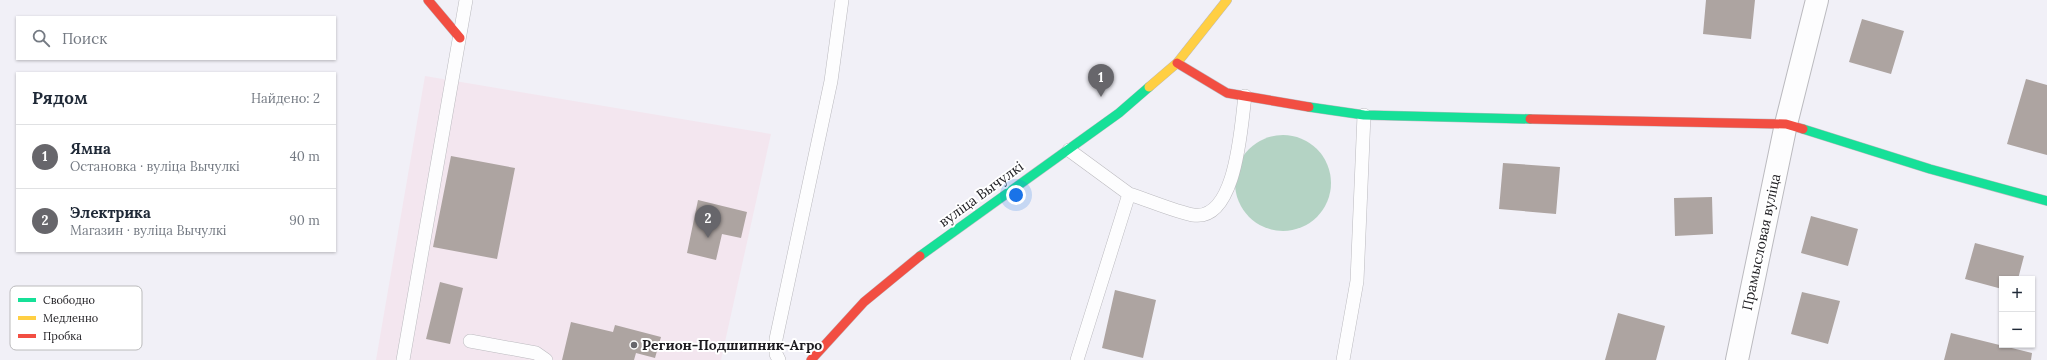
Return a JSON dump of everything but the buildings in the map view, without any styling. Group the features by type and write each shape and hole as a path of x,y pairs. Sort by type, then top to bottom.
{"street":[{"path":"428,0 460,38"},
{"name":"вуліца Вычулкі","path":"811,360 864,302 937,242 1069,150 1119,113 1177,63 1226,0"},
{"name":"Прамысловая вуліца","path":"1736,360 1786,124 1817,0"},
{"path":"1177,63 1227,93 1364,116 1786,124 1930,169 2047,201"}],"lane":[{"path":"403,360 466,0"},
{"path":"779,360 776,354 776,339 831,81 842,0"},
{"path":"1069,150 1129,194 1194,216 1208,213 1222,200 1230,183 1238,154 1245,96"},
{"path":"1343,360 1357,281 1364,116"},
{"path":"1077,360 1129,194"},
{"path":"470,341 536,353 546,360"}],"shaded area":[{"path":"425,76 771,134 721,360 376,360"}],"green space":[{"path":"1283,135 1301,139 1317,149 1327,165 1331,183 1327,201 1317,217 1301,227 1283,231 1265,227 1249,217 1239,201 1235,183 1239,165 1249,149 1265,139"}],"traffic: fast":[{"path":"920,256 1119,113 1149,87"},
{"path":"1309,107 1364,115 1530,119"},
{"path":"1803,129 1930,169 2047,201"}],"traffic: slow":[{"path":"1149,87 1177,63 1227,0"}],"traffic: jam":[{"path":"428,0 460,38"},
{"path":"1177,63 1227,93 1309,107"},
{"path":"1530,119 1786,124 1803,129"},
{"path":"811,360 864,302 920,256"}],"place":[{"name":"Ямна","path":"1101,97"},
{"name":"Электрика","path":"708,238"},
{"name":"Регион-Подшипник-Агро","path":"634,345"}]}
